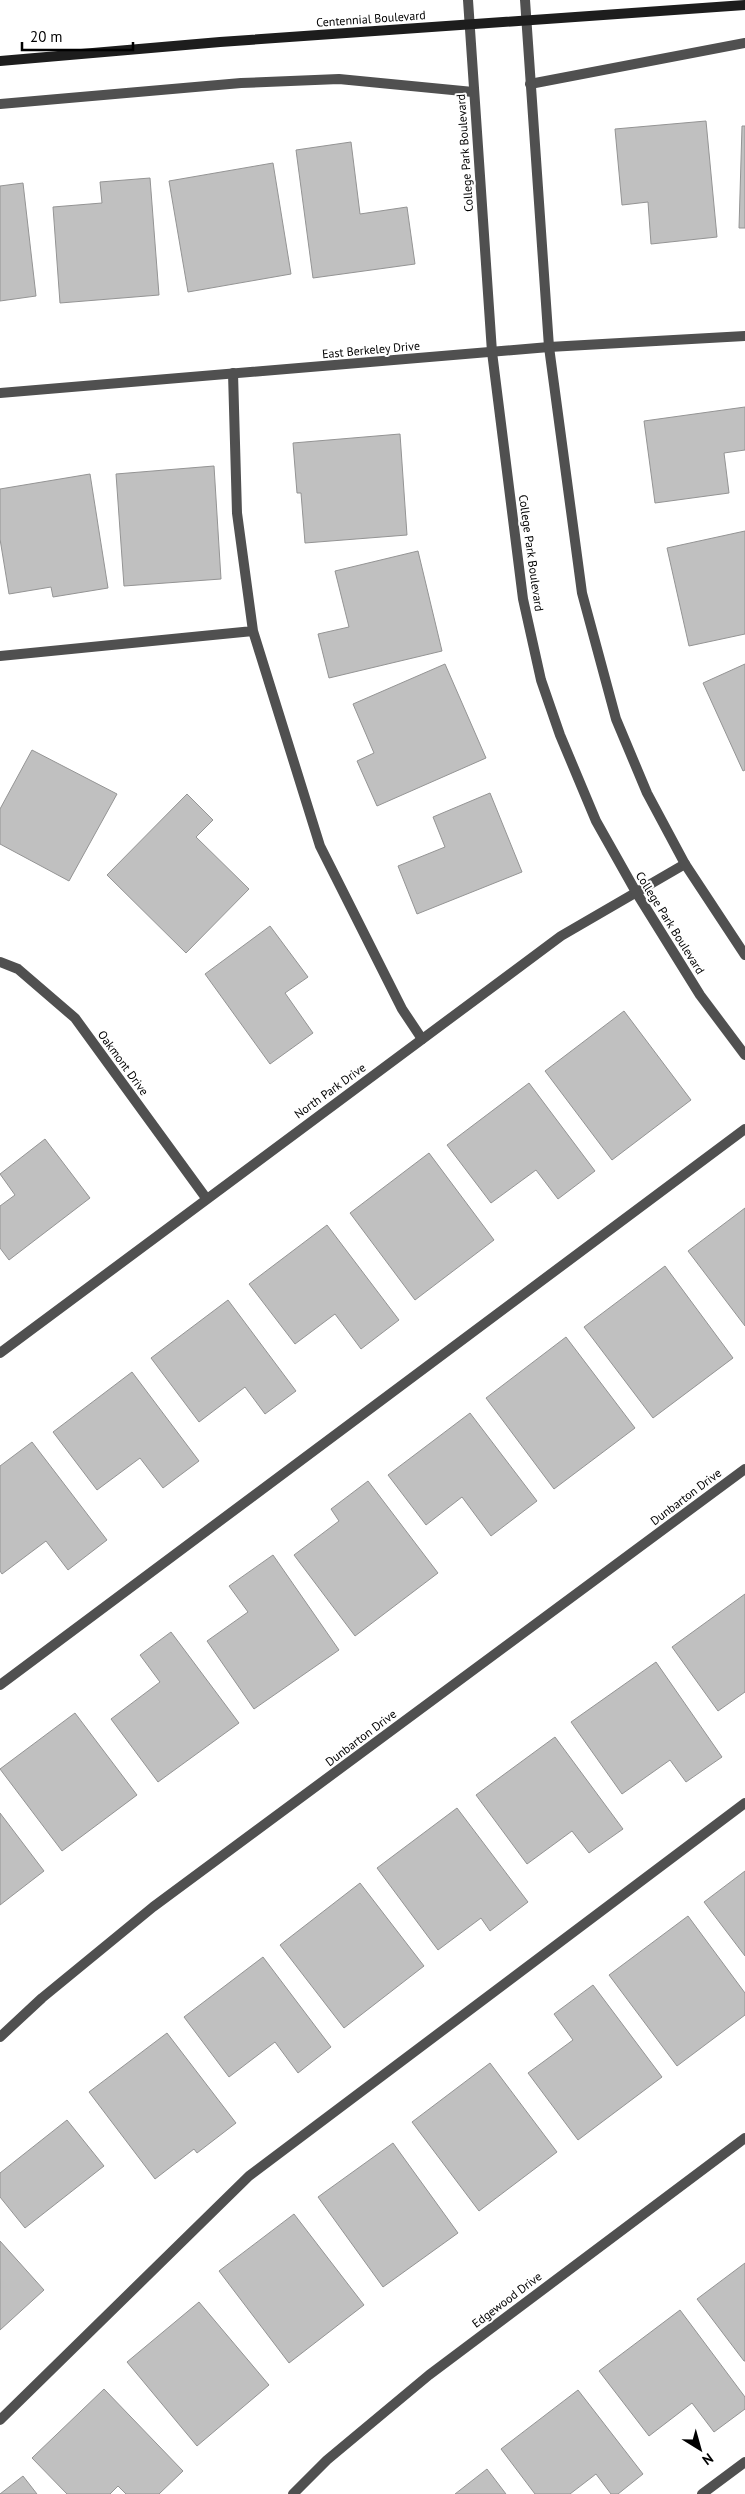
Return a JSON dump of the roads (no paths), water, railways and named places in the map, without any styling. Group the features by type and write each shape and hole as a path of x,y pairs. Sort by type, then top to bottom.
{"main road":[{"name":"Centennial Boulevard","path":"0,61 468,24 745,5"}],"street":[{"name":"College Park Boulevard","path":"468,0 468,24 492,352 523,599 541,680 560,735 596,821 636,892 700,995 745,1055"},
{"path":"525,0 549,347 582,594 616,719 647,793 685,864 745,955"},
{"path":"530,84 745,43"},
{"path":"0,104 241,83 339,79 473,92"},
{"name":"East Berkeley Drive","path":"0,393 549,347 745,336"},
{"path":"233,373 237,513 253,631 320,846 402,1009 422,1039"},
{"path":"0,656 253,631"},
{"name":"North Park Drive","path":"0,1352 561,936 685,864"},
{"name":"Oakmont Drive","path":"0,962 18,969 75,1018 206,1198"},
{"path":"0,1685 745,1129"},
{"name":"Dunbarton Drive","path":"0,2037 42,1998 153,1907 745,1469"},
{"path":"0,2420 249,2176 745,1803"},
{"name":"Edgewood Drive","path":"293,2494 327,2460 429,2374 745,2138"},
{"path":"702,2494 745,2462"}]}
